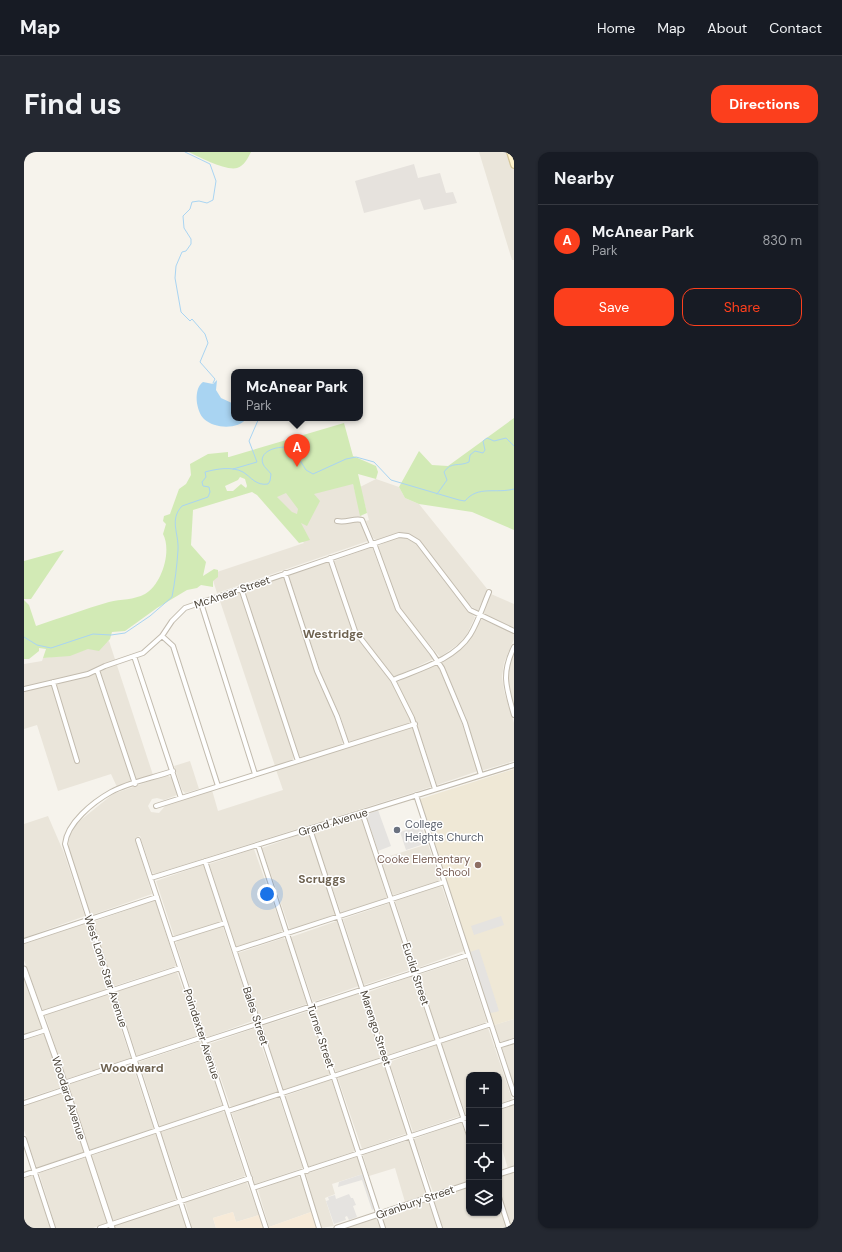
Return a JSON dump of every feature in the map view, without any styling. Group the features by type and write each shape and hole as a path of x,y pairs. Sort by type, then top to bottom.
{"main road":[{"path":"510,152 514,166"}],"street":[{"path":"337,521 345,523 357,519 362,520 373,543 398,609 438,660 465,723 481,775"},
{"name":"McAnear Street","path":"24,689 83,675 142,653 162,636 172,621 185,608 399,535 411,538 420,545 466,606 479,616"},
{"path":"330,558 355,631 393,680 415,724 435,789"},
{"path":"285,573 317,671 337,716 347,745"},
{"path":"241,588 298,761"},
{"path":"393,680 452,653 463,643 470,636 489,592"},
{"path":"201,603 255,774"},
{"path":"479,616 514,631"},
{"path":"162,636 173,646 218,786"},
{"path":"514,646 507,662 505,674 506,686 514,715"},
{"path":"134,656 182,798"},
{"path":"97,670 135,784"},
{"path":"53,682 77,761"},
{"path":"156,806 415,724"},
{"name":"Grand Avenue","path":"151,878 514,764"},
{"name":"West Lone Star Avenue","path":"173,771 110,793 75,820 68,831 65,844 88,920 189,1228"},
{"path":"416,795 514,1094"},
{"name":"Euclid Street","path":"362,812 466,1125"},
{"name":"Marengo Street","path":"310,828 364,989 440,1228"},
{"name":"Poindexter Avenue","path":"138,840 266,1228"},
{"name":"Turner Street","path":"258,845 383,1228"},
{"name":"Bales Street","path":"205,861 307,1171"},
{"path":"235,950 340,918 444,882"},
{"path":"24,941 157,897"},
{"path":"171,940 225,923"},
{"path":"24,1103 135,1060 258,1024 468,955"},
{"path":"40,1014 180,968"},
{"name":"Woodard Avenue","path":"24,969 65,1086 111,1226"},
{"path":"24,1175 158,1130 282,1094 491,1024"},
{"path":"24,1037 46,1030"},
{"path":"498,1046 514,1041"},
{"path":"502,1106 514,1102"},
{"path":"253,1188 464,1119"},
{"path":"24,1139 53,1228"},
{"path":"502,1173 514,1169"},
{"path":"302,1173 319,1228"},
{"path":"100,1228 111,1226 250,1178"},
{"name":"Granbury Street","path":"337,1228 466,1185"},
{"path":"502,1206 509,1228"}],"shaded area":[{"path":"479,152 514,152 514,260 512,260"},
{"path":"414,164 418,178 440,173 446,193 453,192 457,203 424,210 420,199 364,213 355,181"},
{"path":"376,479 399,487 405,498 419,504 488,590 478,611 468,604 415,537 399,533 376,540 373,538 366,521 369,520 360,487"},
{"path":"302,484 353,484 368,541 217,593 211,574 304,543 269,500"},
{"path":"397,537 406,538 416,544 465,608 475,617 467,634 460,643 440,657 402,612 397,602 378,546"},
{"path":"372,547 396,611 433,659 395,677 356,628 334,561"},
{"path":"329,562 353,633 391,682 411,719 410,723 351,742 348,740 340,715 323,680 289,576 290,574"},
{"path":"281,577 284,578 318,681 335,717 343,742 341,745 301,757 299,756 244,591"},
{"path":"237,592 240,593 294,757 293,760 275,766 219,598"},
{"path":"491,594 514,604 514,628 483,614"},
{"path":"481,619 514,633 514,639 504,663 502,677 504,691 514,723 514,761 484,770 482,770 466,717 442,662 464,645"},
{"path":"109,641 153,775 117,787 111,774 58,791 37,725 24,729 24,664 42,661 43,658 70,655"},
{"path":"514,651 514,707 507,684 509,664"},
{"path":"437,664 455,704 478,771 437,785 415,719 397,682"},
{"path":"411,727 413,728 431,787 154,874 140,836 135,838 152,894 90,915 69,851 68,838 72,829 77,823 113,794 167,775 172,778 177,795 164,800 157,798 152,799 148,806 151,812 159,813 166,805 212,790 218,811 283,790 276,770"},
{"path":"190,761 199,789 185,793 182,790 174,766"},
{"name":"Cooke Elementary School","path":"514,769 514,1019 494,1025 420,799"},
{"path":"378,810 391,846 378,851 366,815"},
{"path":"48,816 64,853 85,916 24,938 24,824"},
{"path":"361,816 387,898 341,913 313,832"},
{"path":"421,825 427,843 406,850 400,832"},
{"path":"307,832 309,833 336,914 290,930 262,848"},
{"path":"428,844 440,881 393,895 380,859"},
{"path":"254,849 283,931 236,947 209,864"},
{"path":"202,865 204,866 222,922 174,936 156,881"},
{"path":"440,886 442,887 464,951 417,968 395,901"},
{"path":"155,900 176,966 114,986 93,922"},
{"path":"390,903 412,969 364,985 343,919"},
{"path":"501,916 504,925 474,935 471,926"},
{"path":"337,921 359,986 313,1002 291,937"},
{"path":"86,923 109,989 43,1011 24,960 24,944"},
{"path":"221,926 223,927 254,1019 208,1037 206,1035 176,944 177,940"},
{"path":"283,938 286,940 307,1004 260,1019 238,953"},
{"path":"479,949 499,1011 496,1012 490,1013 470,952"},
{"path":"466,959 487,1022 440,1038 418,975"},
{"path":"177,972 199,1035 137,1056 115,991"},
{"path":"412,976 435,1040 387,1055 366,993"},
{"path":"24,978 42,1028 24,1034"},
{"path":"109,993 131,1059 66,1079 45,1015"},
{"path":"361,993 382,1057 336,1072 315,1008"},
{"path":"309,1011 330,1075 283,1090 262,1026"},
{"path":"514,1019 514,1038 500,1042 494,1025"},
{"path":"255,1028 278,1092 231,1108 209,1044"},
{"path":"488,1028 512,1099 502,1103 502,1072 466,1072 466,1115 441,1045 442,1043"},
{"path":"44,1034 62,1086 24,1099 24,1040"},
{"path":"198,1042 202,1043 222,1105 160,1127 139,1062"},
{"path":"514,1043 514,1086 502,1048"},
{"path":"436,1045 460,1116 413,1132 389,1062"},
{"path":"384,1062 408,1133 362,1149 338,1079 339,1077"},
{"path":"132,1064 154,1129 89,1150 68,1087 70,1084"},
{"path":"330,1080 332,1081 355,1151 308,1167 285,1096"},
{"path":"62,1093 65,1095 84,1152 37,1168 24,1130 24,1105"},
{"path":"279,1097 303,1168 255,1184 232,1113"},
{"path":"514,1105 514,1166 508,1169 502,1148 502,1109"},
{"path":"222,1111 225,1113 245,1176 183,1197 161,1132"},
{"path":"460,1122 462,1123 466,1135 466,1182 433,1192 414,1139"},
{"path":"154,1133 156,1135 177,1199 112,1221 91,1156"},
{"path":"409,1140 427,1194 405,1202 395,1168 369,1176 363,1155"},
{"path":"357,1157 363,1174 332,1184 335,1194 325,1198 334,1226 321,1228 306,1174"},
{"path":"84,1158 87,1160 107,1223 93,1228 56,1228 39,1173"},
{"path":"514,1172 514,1228 511,1228 502,1200 502,1176"},
{"path":"363,1174 374,1209 372,1210 362,1180 338,1187 339,1182"},
{"path":"33,1175 50,1228 24,1228 24,1178"},
{"path":"297,1176 301,1178 311,1212 269,1227 258,1190"},
{"path":"246,1182 259,1215 236,1222 233,1212 213,1218 216,1228 192,1228 185,1202"},
{"path":"466,1188 466,1216 502,1216 502,1212 507,1228 443,1228 434,1200"},
{"path":"349,1194 351,1198 353,1198 356,1205 353,1206 357,1217 349,1220 347,1216 345,1217 346,1220 334,1224 326,1201 329,1200 328,1197 335,1195 336,1199"},
{"path":"428,1201 438,1228 385,1228 382,1217 383,1215"},
{"path":"178,1205 187,1228 114,1228 116,1225"},
{"path":"233,1212 236,1222 259,1215 263,1228 216,1228 213,1218"},
{"path":"311,1212 316,1228 269,1228 269,1227"},
{"path":"377,1218 381,1228 345,1228"}],"green space":[{"path":"189,152 251,152 246,162 242,166 232,168 213,163"},
{"path":"514,418 514,530 472,512 419,504 405,498 399,487 419,451 432,465 448,466"},
{"path":"344,423 353,456 376,466 378,472 376,479 358,474 367,513 360,516 353,484 314,494 320,501 307,526 301,523 310,540 299,543 257,495 252,492 193,510 191,545 206,562 203,576 214,569 218,570 218,577 213,581 213,587 201,585 197,588 187,590 157,608 125,631 112,632 110,639 99,651 88,649 70,656 43,658 46,649 39,648 39,651 29,659 24,659 24,600 29,605 36,626 109,602 141,596 151,589 161,575 166,558 166,541 163,534 166,524 163,521 164,516 170,514 179,489 186,484 191,475 190,464 208,454 228,452 228,457","holes":["240,477 245,479 247,486 246,488 241,484 233,491 227,491 225,486 238,480","286,493 298,509 297,514 292,512 277,497"]},
{"path":"64,550 31,599 24,599 24,561"}],"water":[{"path":"217,380 216,390 221,398 231,403 231,421 244,421 243,422 238,425 226,427 214,425 204,419 199,411 197,400 198,390 203,382 213,384"}],"waterway":[{"path":"185,152 210,164 216,181 213,200 207,203 199,201 192,202 190,209 183,216 184,228 191,239 191,244 186,251 182,252 176,266 175,278 181,312 190,321 192,319 205,334 208,343 200,362 215,379 213,383"},
{"path":"233,469 257,462 249,441 258,421"},
{"path":"437,494 447,480 444,472 449,466 469,462 470,455 475,451 483,453 485,450 483,441 487,438 494,441 506,438 514,446"},
{"path":"24,637 37,645 51,648 93,634 111,635 125,633 150,616 172,597 178,550 175,522 176,516 182,506 208,497 210,492 209,487 203,486 202,482 206,477 205,472 219,469 234,469 243,472 260,484 268,484 271,474 263,464 262,459 268,451 273,449 284,447 293,449 306,470 313,474 346,459 356,457 374,462 391,480 465,501 470,496 481,491 514,489"}],"place":[{"name":"McAnear Park","path":"297,467"},
{"name":"College Heights Church","path":"397,830"},
{"name":"Cooke Elementary School","path":"478,865"}],"district":[{"name":"Westridge","path":"333,634"},
{"name":"Scruggs","path":"322,879"},
{"name":"Woodward","path":"132,1068"}]}
